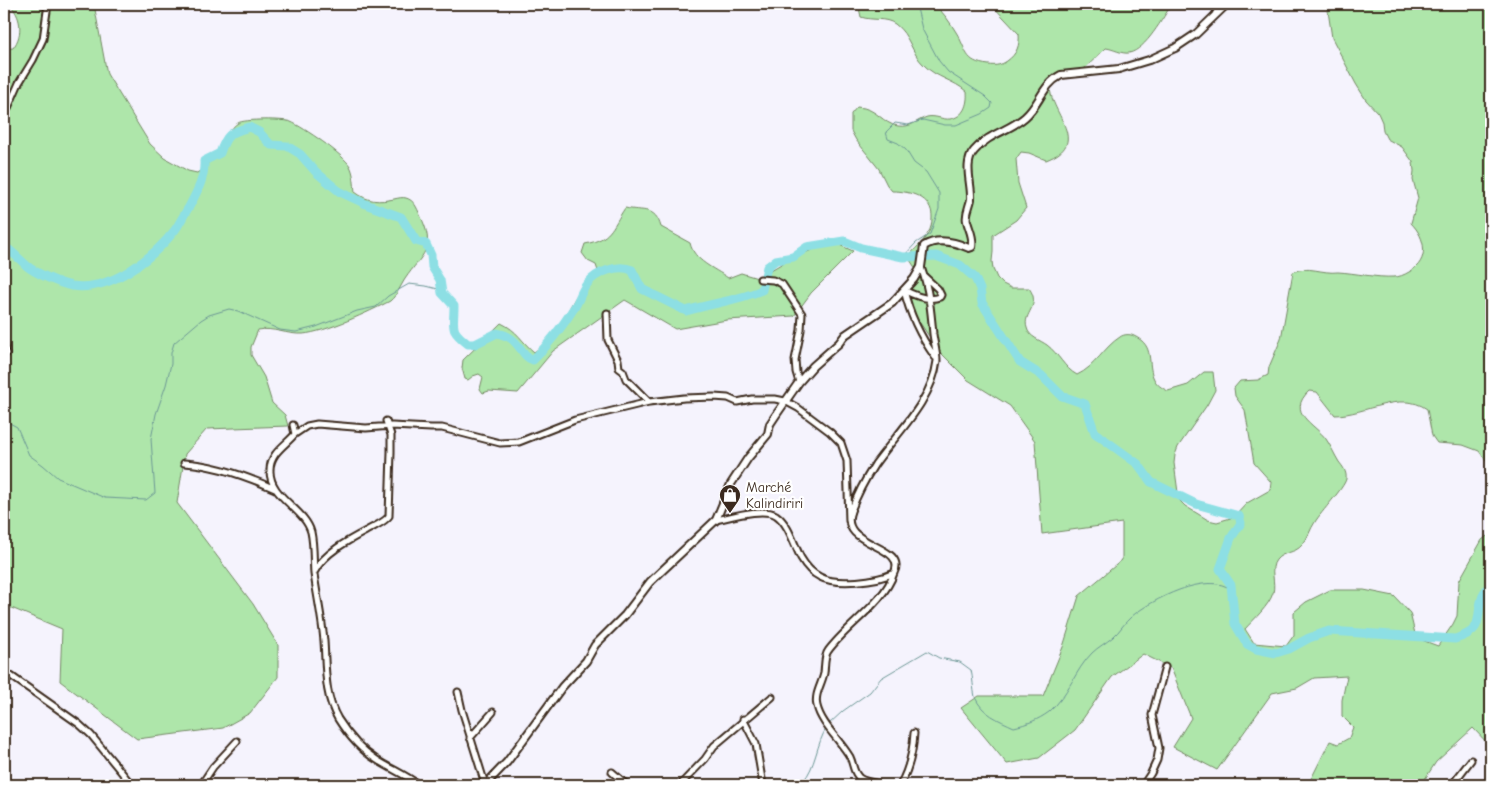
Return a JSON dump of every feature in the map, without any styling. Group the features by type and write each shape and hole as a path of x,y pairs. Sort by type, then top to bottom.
{"street":[{"path":"4,117 19,83 33,60 43,38 48,4"},
{"path":"1214,17 1220,4"},
{"path":"848,521 850,512 874,465 925,397 933,378 937,359 929,299 921,267 922,251 924,246 935,241 959,243 970,248 972,247 973,240 966,219 971,199 969,162 973,152 993,134 1021,121 1029,114 1047,85 1053,79 1061,75 1119,69 1149,60 1175,48 1196,34 1227,4"},
{"path":"458,692 485,785 507,762 562,687 586,661 595,646 625,615 650,582 716,520 731,484 748,458 768,434 770,424 799,382 845,335 892,303 921,267"},
{"path":"904,290 929,299 940,297 938,288 924,277"},
{"path":"760,279 773,280 782,284 802,314 802,330 795,360 799,382"},
{"path":"904,290 919,333 937,359"},
{"path":"607,313 608,340 618,360 618,368 623,371 626,379 649,402"},
{"path":"4,342 6,354 4,356"},
{"path":"275,489 270,470 278,449 307,426 317,424 366,428 387,424 442,428 500,443 519,442 575,420 649,402 714,397 728,398 737,402 752,399 785,401 798,408 830,432 841,443 847,461 848,521 851,529 856,536 874,544 892,558 897,568 890,586 827,653 824,676 817,694 817,706 830,730 851,759 857,776 862,780 880,785"},
{"path":"314,571 319,562 364,532 386,520 389,516 391,452 387,424"},
{"path":"438,424 442,428"},
{"path":"292,425 295,434"},
{"path":"184,463 229,471 275,489 297,511 310,530 322,624 326,686 337,717 347,732 364,750 419,785"},
{"path":"716,520 765,512 775,514 788,529 802,559 810,570 819,577 829,580 848,582 883,578 894,573"},
{"path":"1143,785 1157,760 1159,748 1152,715 1166,667"},
{"path":"4,671 79,724 90,734 132,785"},
{"path":"680,785 705,760 714,746 772,697"},
{"path":"470,738 493,712"},
{"path":"743,720 756,744 764,785"},
{"path":"900,785 908,771 914,745 914,733"},
{"path":"201,785 213,767 238,741"},
{"path":"1452,785 1471,760"},
{"path":"612,772 627,785"}],"green space":[{"path":"9,4 94,4 107,74 150,144 165,158 188,171 197,173 204,167 217,153 231,130 238,123 255,120 287,121 313,135 346,161 352,172 355,192 364,198 374,200 409,199 416,207 425,226 427,244 422,257 405,279 397,294 390,301 371,311 323,330 297,334 264,329 258,330 251,347 251,355 264,377 272,403 285,415 288,426 207,429 185,454 177,503 253,604 278,645 278,677 250,713 223,728 137,739 60,681 62,629 9,607 4,609 4,49 13,48 20,31 16,14"},
{"path":"863,4 934,4 951,25 970,58 981,64 994,65 1005,62 1013,55 1018,46 1019,34 991,4 1172,4 1148,40 1135,51 1126,53 1106,48 1082,71 1056,79 1050,87 1052,97 1065,128 1066,145 1059,153 1046,160 1021,152 1016,159 1018,183 1026,208 1016,220 993,235 992,261 997,278 1003,284 1011,288 1029,288 1032,294 1033,305 1026,323 1028,331 1032,336 1047,345 1077,375 1089,367 1114,341 1127,335 1134,336 1145,345 1148,350 1154,379 1168,391 1188,385 1204,372 1213,372 1215,390 1178,447 1174,463 1179,500 1185,506 1208,520 1217,522 1234,517 1247,503 1270,490 1271,482 1254,463 1245,410 1235,396 1234,388 1240,381 1258,380 1268,375 1269,367 1281,339 1293,272 1310,269 1326,272 1396,277 1416,267 1423,256 1424,249 1420,235 1411,223 1418,198 1413,180 1413,162 1402,147 1387,139 1378,113 1366,100 1356,84 1332,38 1327,4 1491,4 1491,468 1479,451 1463,445 1437,443 1432,436 1427,409 1417,404 1394,403 1335,415 1317,392 1309,391 1300,406 1301,412 1328,442 1346,474 1346,479 1315,522 1302,545 1276,560 1273,567 1274,589 1271,598 1245,629 1254,643 1286,646 1294,635 1294,612 1306,602 1330,590 1364,590 1394,596 1410,613 1416,638 1438,646 1457,616 1459,581 1482,540 1491,533 1491,747 1473,728 1436,762 1421,785 1308,785 1330,741 1338,744 1349,738 1353,727 1342,716 1342,700 1347,676 1314,678 1297,688 1272,693 1217,770 1173,747 1191,718 1171,668 1143,654 1112,677 1075,730 1039,758 1007,764 961,708 979,696 1043,696 1063,647 1079,596 1122,560 1122,523 1042,534 1035,441 1010,406 968,380 940,352 900,294 916,276 916,269 908,257 924,240 931,228 931,211 925,200 906,192 892,191 887,185 879,169 851,131 851,114 857,107 864,108 898,126 910,125 927,117 950,119 962,113 967,101 967,92 924,65 904,33 895,24 861,17 859,8"},
{"path":"625,208 652,213 659,220 661,227 690,243 700,259 728,278 741,273 764,280 771,270 788,260 819,247 837,244 853,251 811,293 794,316 727,320 675,329 625,300 553,351 518,393 489,391 483,393 480,389 483,377 479,374 468,380 465,379 462,368 463,360 501,323 515,333 534,352 549,339 561,323 581,288 598,271 596,265 588,261 582,253 585,244 594,242 610,232"}],"waterway":[{"path":"903,257 916,243 930,234 939,209 939,193 926,172 914,163 906,150 898,143 888,139 886,132 895,123 908,125 923,120 945,125 956,125 982,114 991,108 992,103 985,96 948,72 939,61 922,29 916,4"},
{"path":"4,246 31,269 48,278 72,286 101,284 130,271 166,241 177,227 198,190 202,179 204,161 220,153 230,135 249,127 259,132 271,145 287,146 300,154 316,172 340,192 401,217 416,241 426,244 431,255 432,267 440,280 442,293 454,306 453,324 455,331 468,344 475,344 497,333 511,338 525,355 533,360 565,322 587,284 596,276 608,270 620,268 632,270 642,289 686,311 743,297 762,290 767,267 776,260 793,257 807,247 844,241 861,248 903,257 936,256 960,265 975,278 980,289 982,303 1020,362 1041,375 1062,396 1085,404 1095,433 1138,464 1151,482 1196,504 1239,516 1241,523 1231,538 1220,569 1231,585 1235,624 1247,644 1256,649 1276,653 1329,631 1455,639 1472,631 1476,626 1481,601 1491,584"},
{"path":"4,420 17,427 29,455 58,478 105,498 146,500 155,493 151,439 156,414 166,385 174,343 201,320 209,315 229,309 238,311 280,330 296,332 316,327 357,311 376,307 388,296 409,284 442,290"},
{"path":"829,724 843,711 870,692 881,678 927,651 939,658 960,662 971,670 975,697 986,712 1014,727 1028,723 1045,715 1056,706 1092,653 1113,637 1140,610 1165,596 1195,585 1209,583 1222,585 1232,590"},
{"path":"804,785 803,781 811,769 820,741 827,727"}],"place":[{"name":"Marché Kalindiriri","path":"730,514"}]}
